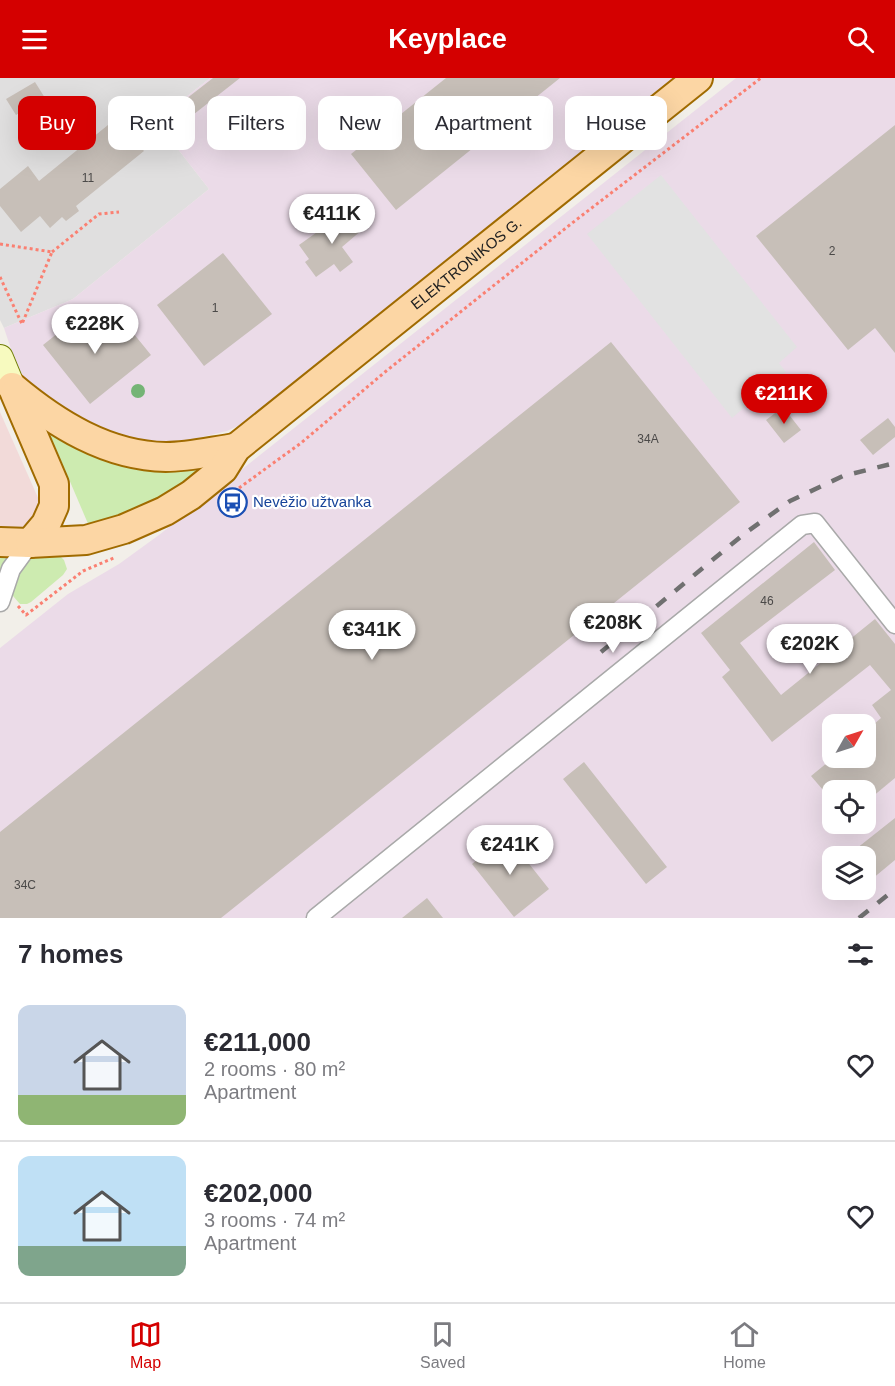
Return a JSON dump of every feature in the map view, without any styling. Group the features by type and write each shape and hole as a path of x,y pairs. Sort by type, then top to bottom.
{"main road":[{"name":"ELEKTRONIKOS G.","path":"0,543 86,540 124,529 165,511 191,495 223,469 236,448 698,78"},
{"path":"0,358 6,382 54,484 54,506 46,524 30,543"},
{"path":"6,382 40,411 76,433 115,448 144,456 168,457 236,448"}],"street":[{"path":"316,918 802,525 815,524 895,624"},
{"path":"2,597 11,570 30,543"}],"path":[{"path":"231,493 301,444 386,372 576,220 761,78"},
{"path":"0,277 22,324 52,252 99,214 119,212"},
{"path":"0,244 52,252"},
{"path":"2,597 26,615 83,571 124,554"}],"shaded area":[{"path":"0,78 210,78 187,96 108,96 108,150 179,150 209,189 73,299 4,328 0,320"},
{"path":"210,78 679,78 657,96 565,96 565,150 590,150 259,416 227,431 168,445 120,437 88,425 44,397 22,376 4,328 73,299 209,189 179,150 195,150 195,96 187,96"},
{"path":"736,78 895,78 895,918 0,918 0,648 68,594 119,564 159,535 645,150 667,150 667,133"},
{"path":"661,175 797,347 779,363 786,372 732,418 587,234"},
{"path":"0,412 42,510 27,528 15,532 0,532"}],"green space":[{"path":"48,430 219,463 130,515 89,526"},
{"path":"0,552 57,553 64,560 67,569 31,602 20,604 0,581"}],"building":[{"path":"213,78 240,78 217,96 207,96 207,104 195,113 195,96 190,96"},
{"path":"446,78 560,78 538,96 424,96"},
{"path":"35,82 44,96 18,96 18,114 16,115 6,99"},
{"path":"414,104 414,150 471,150 396,210 351,154 356,150 402,150 402,113"},
{"path":"108,125 108,150 144,151 76,206 79,211 66,221 62,217 50,228 40,216 21,232 0,206 0,189 28,166 39,181 77,150 96,150 96,135"},
{"path":"895,125 895,353 875,328 848,350 756,236"},
{"path":"357,210 369,224 342,247 353,262 340,272 334,264 316,277 305,262 309,259 299,245 327,225 331,231"},
{"path":"223,253 272,314 204,366 157,305"},
{"path":"88,309 113,340 129,328 151,355 90,404 43,345"},
{"path":"611,342 740,502 221,918 0,918 0,832"},
{"path":"783,407 801,430 784,443 766,420"},
{"path":"888,418 895,427 895,437 873,455 860,440"},
{"path":"814,542 835,570 740,643 781,695 875,619 895,644 895,778 876,794 876,780 822,780 822,789 811,776 822,767 876,768 876,722 881,718 872,705 891,690 870,665 772,742 722,677 730,670 701,633"},
{"path":"584,762 667,867 646,884 563,779"},
{"path":"895,818 895,860 876,876 876,846 860,846"},
{"path":"507,836 549,889 514,917 472,864"},
{"path":"427,898 443,918 402,918"}],"railway":[{"path":"601,652 744,534 790,501 843,476 895,463"},
{"path":"859,918 895,889"}],"place":[{"name":"Nevėžio užtvanka","path":"232,502"}]}
